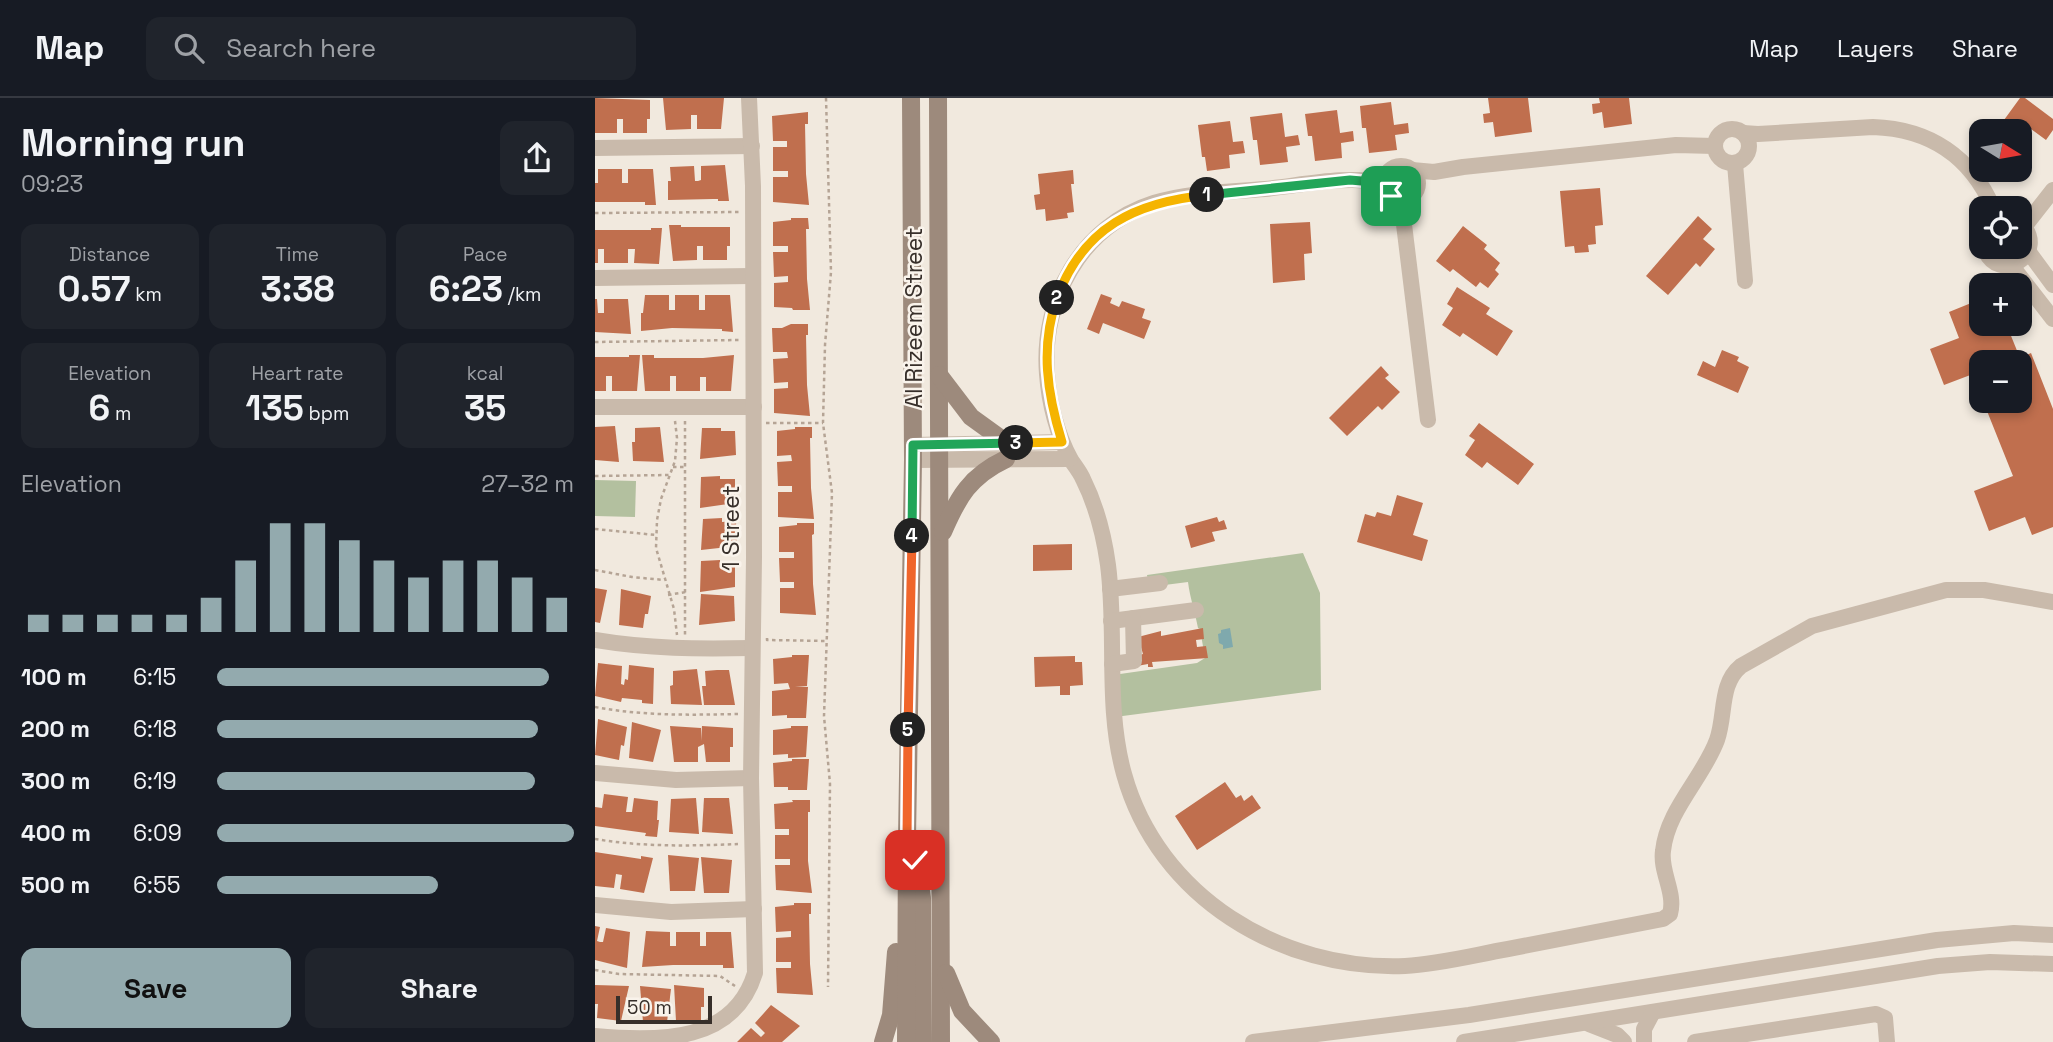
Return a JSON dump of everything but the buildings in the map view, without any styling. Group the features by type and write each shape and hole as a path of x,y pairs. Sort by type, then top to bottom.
{"street":[{"name":"1 Street","path":"595,1036 686,1041 703,1037 734,1016 745,1002 755,973 751,778 754,407 752,146 749,98"},
{"name":"Al Rizeem Street","path":"906,1042 913,452 911,98"},
{"name":"Al Rizeem Street","path":"938,98 941,1042"},
{"path":"1746,141 1773,133 1873,127 1917,134 1944,146 1967,165 1988,196"},
{"path":"1734,129 1746,141 1745,157 1735,163 1720,160 1714,146 1717,136 1725,130 1734,129"},
{"path":"1412,170 1417,178 1413,195 1401,200 1391,196 1385,183 1387,174 1394,168 1441,171 1676,145 1714,146"},
{"path":"595,148 752,146"},
{"path":"1735,163 1745,281"},
{"path":"1417,187 1441,171"},
{"path":"1385,183 1350,180 1184,197 1151,204 1108,227 1084,249 1066,277 1050,322 1046,370 1051,402 1062,442 1082,476 1097,516 1108,562 1116,734 1124,776 1158,847 1196,893 1237,923 1294,950 1327,959 1361,965 1406,965 1452,960 1667,917 1671,906 1662,860 1667,833 1717,740 1730,679 1741,666 1812,626 1946,590 1984,590 2053,602"},
{"path":"2032,214 2053,190"},
{"path":"1401,200 1429,420"},
{"path":"2032,256 2053,285"},
{"path":"1991,259 2011,265 2023,259"},
{"path":"2011,265 2053,319"},
{"path":"595,278 751,276"},
{"path":"939,375 971,417 1007,451"},
{"path":"595,407 754,407"},
{"path":"940,538 954,505 966,488 1007,451 1062,442"},
{"path":"913,452 1007,451 1070,459"},
{"path":"1110,589 1160,583"},
{"path":"1111,621 1196,610"},
{"path":"1111,664 1134,661 1133,618"},
{"path":"595,640 682,649 752,648"},
{"path":"595,773 676,780 751,778"},
{"path":"907,839 918,872 922,898 923,1042"},
{"path":"595,905 671,912 754,909"},
{"path":"1253,1042 1469,1015 1937,940 2014,933 2053,935"},
{"path":"883,1042 891,1016 896,949 906,934"},
{"path":"940,956 955,1000 991,1042"},
{"path":"1465,1042 1938,966 1990,962 2053,964"},
{"path":"1644,1042 1644,1029 1653,1012"},
{"path":"1695,1042 1879,1014 1885,1018 1887,1042"},
{"path":"1587,1023 1617,1035 1623,1042"}],"path":[{"path":"826,98 831,272 825,345 823,423 832,493 824,716 830,784 828,987"},
{"path":"595,213 740,212"},
{"path":"595,342 740,340"},
{"path":"675,420 685,421 686,592 682,649 674,609 656,548 661,499 677,447 675,420"},
{"path":"754,442 766,442 765,423 823,423"},
{"path":"673,467 686,467"},
{"path":"595,476 670,475"},
{"path":"595,529 656,534"},
{"path":"595,570 664,580"},
{"path":"669,595 686,592"},
{"path":"753,623 768,624 767,640 828,641"},
{"path":"595,707 672,716 741,714"},
{"path":"595,839 616,843 697,846 742,844"},
{"path":"595,970 619,974 720,976 734,984 737,995 745,1002"}],"green space":[{"path":"595,480 636,481 635,517 595,516"},
{"path":"1303,553 1320,593 1321,690 1115,717 1113,675 1197,663 1205,658 1188,582 1149,587 1147,575"}],"water":[{"path":"1230,628 1233,647 1223,649 1218,634 1221,630"}],"route":[{"path":"915,860 907,839 913,445 1062,442 1053,412 1046,370 1054,307 1066,277 1084,249 1108,227 1136,210 1184,197 1350,180 1385,183 1391,196"}]}
